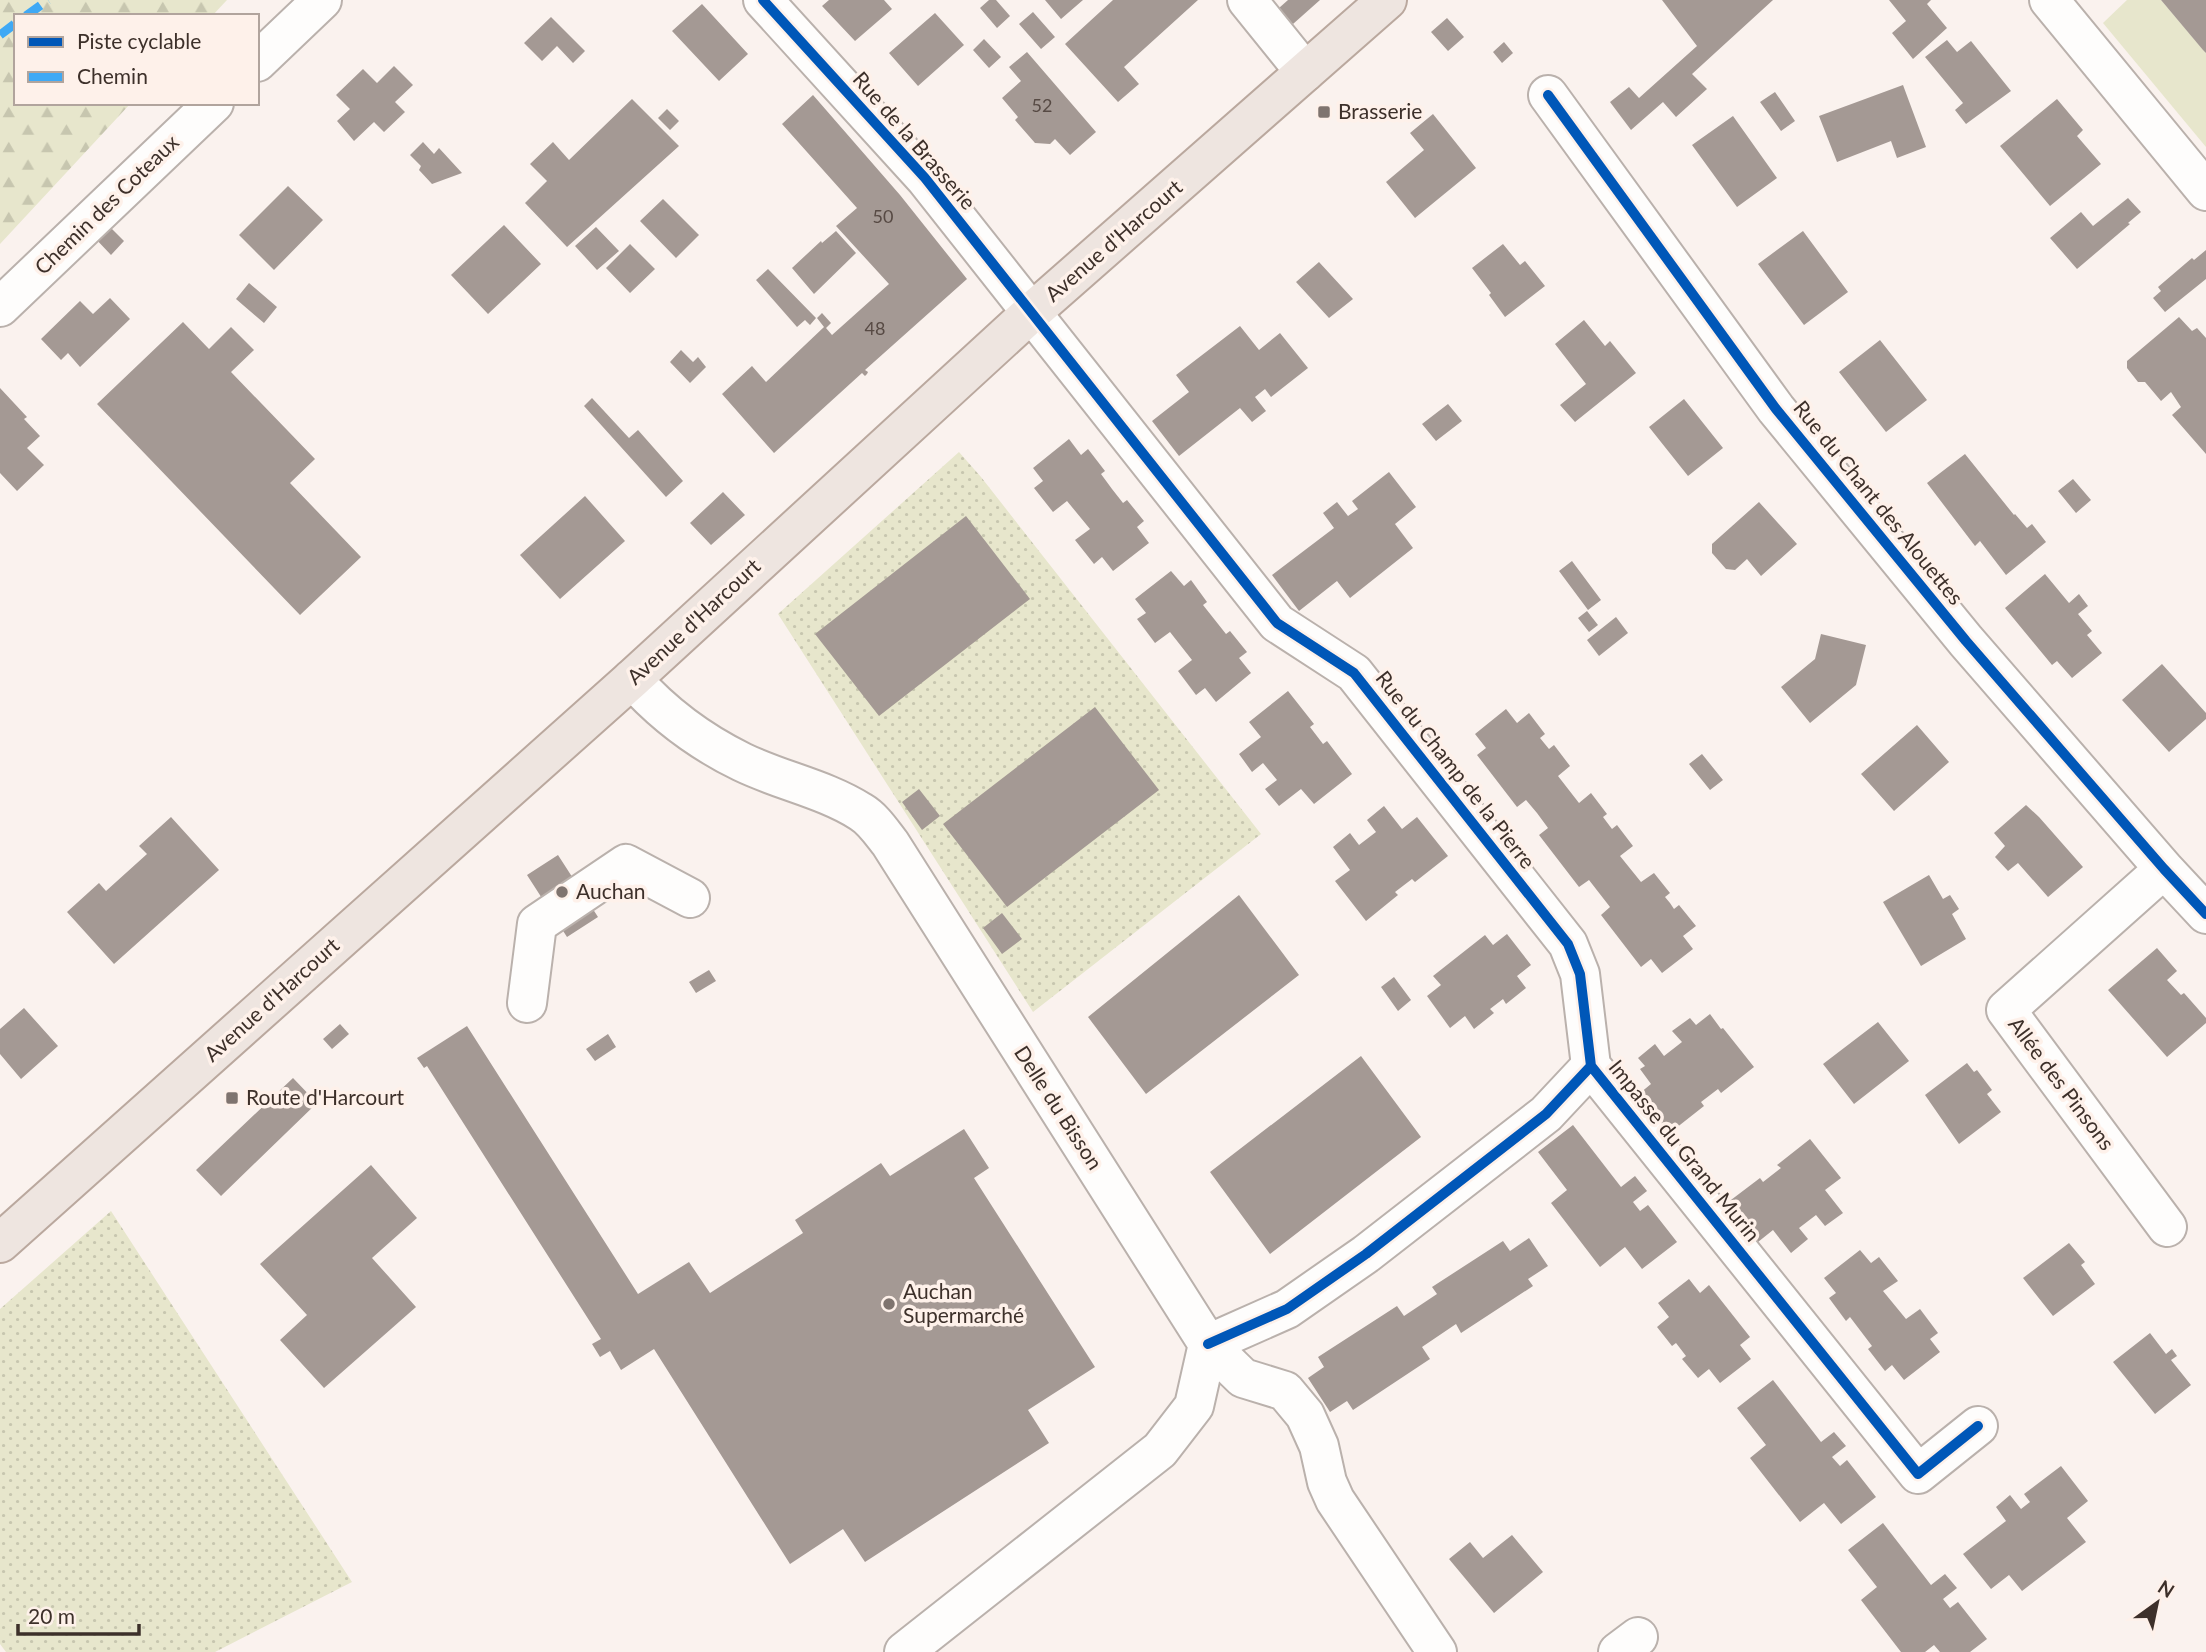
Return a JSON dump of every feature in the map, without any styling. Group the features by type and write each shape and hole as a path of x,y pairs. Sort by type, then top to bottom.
{"main road":[{"name":"Avenue d'Harcourt","path":"0,1243 632,679 1032,312 1387,0"}],"street":[{"path":"259,60 322,0"},
{"name":"Rue de la Brasserie","path":"763,0 925,178 1032,312"},
{"path":"1247,0 1305,72"},
{"path":"2049,0 2206,191"},
{"name":"Rue du Chant des Alouettes","path":"1548,94 1776,410 1966,641 2206,914"},
{"name":"Chemin des Coteaux","path":"0,307 212,105"},
{"name":"Rue du Champ de la Pierre","path":"1032,312 1277,623 1354,673 1568,944 1580,974 1591,1066"},
{"name":"Delle du Bisson","path":"632,679 655,705 706,743 743,762 817,791 863,813 890,844 1208,1344 1243,1378 1285,1391 1305,1415 1319,1446 1327,1482 1335,1500 1437,1652"},
{"path":"527,1003 537,924 626,864 690,898"},
{"name":"Allée des Pinsons","path":"2164,869 2006,1010 2167,1227"},
{"name":"Impasse du Grand Murin","path":"1208,1344 1287,1309 1366,1254 1546,1114 1591,1066 1918,1474 1978,1426"},
{"path":"904,1652 1160,1450 1194,1406 1208,1344"}],"green space":[{"path":"0,0 227,0 214,14 14,14 14,105 129,105 0,244"},
{"path":"2127,0 2161,0 2206,53 2206,147 2103,23"},
{"path":"959,452 1261,834 1033,1012 778,614"},
{"path":"111,1211 352,1582 215,1652 6,1652 0,1644 0,1309"}],"building":[{"path":"829,0 884,0 892,9 855,41 822,6"},
{"path":"989,0 996,0 1010,16 997,28 980,8"},
{"path":"1045,0 1083,0 1061,19"},
{"path":"1113,0 1198,0 1124,67 1139,84 1118,102 1065,44"},
{"path":"1288,0 1320,0 1293,24 1279,8"},
{"path":"1662,0 1773,0 1692,74 1707,89 1676,117 1663,102 1631,130 1610,102 1629,87 1639,98 1697,46"},
{"path":"1889,0 1931,0 1927,4 1947,28 1913,59 1892,33 1906,21"},
{"path":"2161,0 2206,0 2206,53 2203,50"},
{"path":"702,4 748,54 719,81 672,31"},
{"path":"1033,12 1055,37 1041,49 1019,24"},
{"path":"935,13 964,45 918,86 889,53"},
{"path":"551,17 585,51 573,63 557,46 542,61 524,43"},
{"path":"1447,18 1464,37 1448,51 1431,32"},
{"path":"984,39 1001,57 989,68 973,50"},
{"path":"1947,40 1957,52 1971,41 2011,91 1966,124 1955,110 1963,103 1925,57"},
{"path":"1504,42 1513,53 1502,63 1493,52"},
{"path":"1027,52 1096,132 1070,155 1055,139 1050,144 1035,143 1015,120 1018,117 1002,98 1021,81 1009,67"},
{"path":"394,66 413,85 395,102 405,112 384,132 374,122 354,141 337,121 350,109 336,95 363,69 377,83"},
{"path":"1903,85 1926,147 1897,158 1891,141 1837,162 1819,116"},
{"path":"1775,92 1795,121 1781,131 1760,102"},
{"path":"813,95 900,195 967,279 865,370 868,372 865,376 862,373 774,453 722,394 752,366 766,382 824,327 817,318 822,313 831,323 826,328 832,335 889,284 836,226 857,208 782,124"},
{"path":"632,99 679,146 567,247 525,203 547,181 530,164 553,142 569,160"},
{"path":"2057,99 2083,130 2077,136 2101,164 2050,206 2000,146"},
{"path":"667,109 679,121 670,130 658,118"},
{"path":"1433,114 1476,168 1415,218 1386,182 1424,150 1410,133"},
{"path":"1733,116 1777,178 1737,207 1692,145"},
{"path":"423,142 434,154 439,148 462,173 432,184 419,170 421,166 410,155"},
{"path":"288,186 323,220 274,270 239,235"},
{"path":"2128,198 2141,212 2077,269 2050,238 2081,212 2093,226"},
{"path":"663,199 699,235 676,258 640,221"},
{"path":"106,223 124,241 111,255 93,236"},
{"path":"504,225 541,264 488,314 451,275"},
{"path":"596,227 619,251 597,270 575,246"},
{"path":"836,231 856,253 814,294 792,268"},
{"path":"1803,231 1848,292 1804,325 1758,264"},
{"path":"630,244 655,269 630,293 606,268"},
{"path":"1503,244 1520,265 1525,261 1545,286 1505,317 1472,268"},
{"path":"2206,250 2206,279 2165,312 2153,298 2161,291 2158,287 2192,258 2194,260"},
{"path":"1319,262 1353,299 1329,318 1296,282"},
{"path":"768,269 816,318 810,325 805,320 797,327 756,280"},
{"path":"249,283 277,307 264,323 236,299"},
{"path":"110,298 130,319 80,367 68,353 61,360 41,339 80,301 93,314"},
{"path":"2179,317 2192,331 2197,328 2206,338 2206,454 2172,415 2181,407 2171,392 2161,401 2145,382 2138,382 2127,368 2127,361"},
{"path":"1584,320 1605,346 1610,341 1636,373 1575,422 1560,405 1586,384 1555,344"},
{"path":"183,322 209,349 231,327 254,350 231,372 315,459 290,483 361,557 300,615 97,404"},
{"path":"1240,326 1259,350 1280,333 1308,368 1271,397 1265,389 1255,397 1266,411 1252,422 1240,408 1179,456 1152,421 1189,392 1176,375"},
{"path":"1880,340 1927,400 1886,432 1839,372"},
{"path":"681,350 693,362 698,357 706,367 690,383 670,362"},
{"path":"0,388 27,417 24,419 40,436 27,448 44,465 17,491 0,473"},
{"path":"592,398 629,438 638,430 683,481 666,497 584,406"},
{"path":"1684,399 1723,448 1688,476 1649,427"},
{"path":"1448,404 1462,421 1436,441 1422,424"},
{"path":"1069,439 1081,455 1088,449 1105,471 1101,474 1112,489 1123,503 1127,500 1144,521 1137,527 1149,543 1113,571 1102,557 1094,564 1075,540 1090,529 1067,501 1053,512 1034,488 1043,481 1033,468"},
{"path":"1965,454 2014,515 2027,528 2032,524 2046,542 2006,575 1980,541 1975,546 1927,483"},
{"path":"1389,472 1416,507 1395,524 1413,548 1350,598 1337,581 1299,611 1272,575 1334,528 1323,513 1337,502 1348,516 1358,509 1352,501"},
{"path":"2073,479 2091,500 2076,513 2058,491"},
{"path":"723,492 745,515 711,545 690,523"},
{"path":"585,496 625,541 560,599 520,555"},
{"path":"1759,502 1797,544 1761,576 1747,559 1735,570 1726,569 1712,553 1712,544"},
{"path":"966,516 1030,599 879,716 815,634"},
{"path":"1572,561 1601,600 1588,610 1559,571"},
{"path":"1171,571 1184,586 1191,580 1207,602 1203,605 1226,634 1230,631 1247,652 1239,658 1251,673 1216,702 1205,688 1196,695 1178,671 1192,660 1170,632 1155,643 1137,619 1146,613 1135,599"},
{"path":"2045,574 2069,603 2079,594 2088,606 2078,614 2092,631 2087,635 2102,653 2072,678 2057,661 2052,665 2005,608"},
{"path":"1587,611 1598,625 1589,632 1578,618"},
{"path":"1616,617 1628,633 1599,656 1587,640"},
{"path":"1821,634 1866,645 1856,685 1810,723 1781,687 1815,659"},
{"path":"2162,664 2206,713 2206,719 2169,752 2122,700"},
{"path":"1288,691 1314,724 1310,727 1323,744 1327,741 1352,774 1314,804 1301,789 1279,806 1265,789 1277,780 1263,763 1252,772 1239,754 1261,737 1249,722"},
{"path":"1095,707 1159,790 1007,907 943,824"},
{"path":"1506,709 1517,723 1529,713 1545,734 1540,738 1549,749 1554,745 1570,766 1558,776 1579,803 1591,793 1607,814 1603,817 1612,829 1617,825 1633,846 1620,856 1641,882 1654,873 1670,893 1665,897 1674,909 1679,905 1696,926 1683,936 1693,949 1662,973 1651,959 1641,967 1601,915 1610,907 1589,880 1579,887 1539,835 1548,828 1537,813 1526,800 1517,807 1477,755 1486,748 1475,734"},
{"path":"1917,725 1949,762 1894,811 1861,774"},
{"path":"1702,754 1723,780 1710,790 1689,764"},
{"path":"919,789 940,816 922,830 902,802"},
{"path":"2026,805 2083,867 2048,897 2018,863 2008,871 1995,857 2005,846 1994,833"},
{"path":"1384,806 1402,829 1417,817 1448,856 1415,882 1412,879 1395,892 1398,895 1366,921 1335,881 1350,870 1333,847 1350,833 1359,845 1376,832 1367,820"},
{"path":"171,817 219,870 114,964 67,912 99,883 106,891 147,854 139,846"},
{"path":"558,855 598,917 567,937 527,875"},
{"path":"1929,875 1943,899 1950,895 1959,909 1952,914 1966,939 1921,966 1883,902"},
{"path":"1239,895 1299,975 1146,1094 1088,1017"},
{"path":"1002,913 1022,939 1002,954 983,928"},
{"path":"1507,934 1531,965 1517,976 1526,988 1506,1004 1503,999 1490,1009 1494,1013 1474,1029 1465,1016 1450,1028 1427,996 1441,985 1433,976 1485,935 1493,945"},
{"path":"2157,948 2177,971 2167,980 2181,995 2184,993 2206,1018 2206,1023 2167,1057 2108,990"},
{"path":"709,970 716,981 696,993 689,982"},
{"path":"1394,977 1411,1000 1398,1011 1381,987"},
{"path":"24,1008 58,1046 21,1079 0,1054 0,1029"},
{"path":"1710,1014 1754,1067 1721,1093 1718,1089 1701,1102 1704,1106 1671,1132 1640,1093 1651,1084 1640,1069 1645,1066 1638,1058 1655,1044 1664,1056 1682,1042 1672,1031 1690,1018 1696,1025"},
{"path":"1878,1022 1909,1061 1854,1104 1823,1064"},
{"path":"340,1024 349,1034 332,1049 323,1039"},
{"name":"Auchan Supermarché","path":"467,1026 638,1294 689,1262 710,1293 803,1233 795,1220 881,1163 890,1176 964,1129 989,1168 974,1178 1095,1367 1028,1410 1049,1443 865,1562 843,1529 790,1564 654,1349 621,1370 610,1351 600,1357 592,1344 601,1339 427,1066 424,1068 417,1058"},
{"path":"608,1034 616,1047 595,1061 586,1049"},
{"path":"1361,1056 1421,1137 1270,1254 1210,1172"},
{"path":"1967,1063 1974,1072 1977,1070 1992,1090 1987,1094 2001,1112 1959,1144 1925,1095"},
{"path":"293,1078 317,1103 221,1196 196,1170"},
{"path":"1573,1125 1621,1187 1635,1176 1647,1191 1633,1202 1640,1211 1648,1205 1677,1242 1642,1269 1625,1247 1600,1267 1551,1203 1567,1190 1538,1152"},
{"path":"1810,1139 1841,1178 1825,1190 1843,1213 1825,1226 1816,1215 1799,1228 1808,1239 1791,1253 1773,1230 1758,1242 1727,1203 1760,1178 1763,1182 1781,1168 1777,1165"},
{"path":"371,1165 417,1218 372,1258 416,1307 324,1388 280,1340 307,1315 260,1264"},
{"path":"1529,1238 1548,1266 1528,1279 1533,1286 1461,1333 1456,1324 1422,1347 1430,1359 1353,1410 1347,1401 1330,1412 1308,1378 1324,1367 1318,1357 1397,1306 1404,1316 1437,1294 1432,1287 1503,1241 1510,1251"},
{"path":"2069,1243 2085,1262 2081,1265 2095,1284 2053,1316 2023,1278"},
{"path":"1860,1250 1871,1263 1879,1257 1898,1281 1883,1291 1906,1319 1920,1309 1938,1333 1930,1339 1940,1352 1904,1380 1892,1365 1885,1371 1868,1349 1872,1346 1850,1317 1846,1321 1829,1298 1836,1293 1824,1278"},
{"path":"1689,1279 1700,1293 1709,1285 1750,1337 1740,1345 1751,1359 1720,1383 1709,1369 1698,1378 1682,1359 1686,1356 1676,1343 1672,1346 1657,1327 1669,1317 1658,1303"},
{"path":"2150,1333 2166,1354 2172,1349 2177,1356 2171,1360 2191,1385 2155,1414 2113,1362"},
{"path":"1773,1380 1821,1442 1834,1432 1846,1446 1832,1457 1840,1466 1847,1460 1876,1497 1841,1524 1824,1503 1800,1522 1750,1458 1766,1445 1737,1408"},
{"path":"2061,1466 2088,1501 2067,1518 2086,1542 2022,1591 2009,1575 1991,1589 1963,1554 2006,1521 1996,1507 2010,1495 2021,1509 2030,1502 2024,1494"},
{"path":"1883,1523 1931,1585 1945,1574 1957,1588 1943,1599 1950,1608 1958,1602 1987,1639 1970,1652 1940,1652 1934,1645 1925,1652 1901,1652 1861,1600 1877,1587 1848,1550"},
{"path":"1512,1535 1543,1572 1494,1613 1449,1559 1470,1542 1483,1558"}],"marked path":[{"path":"29,14 48,0"},
{"path":"0,35 14,24"}],"cycle path":[{"path":"763,0 925,178 1277,623 1354,673 1568,944 1580,974 1591,1066"},
{"path":"1548,95 1776,409 1966,641 2206,914"},
{"path":"1208,1344 1287,1309 1366,1254 1546,1114 1591,1066 1918,1474 1978,1426"}],"place":[{"name":"Brasserie","path":"1324,112"},
{"name":"Auchan","path":"562,892"},
{"name":"Route d'Harcourt","path":"232,1098"},
{"name":"Auchan Supermarché","path":"889,1304"}]}
